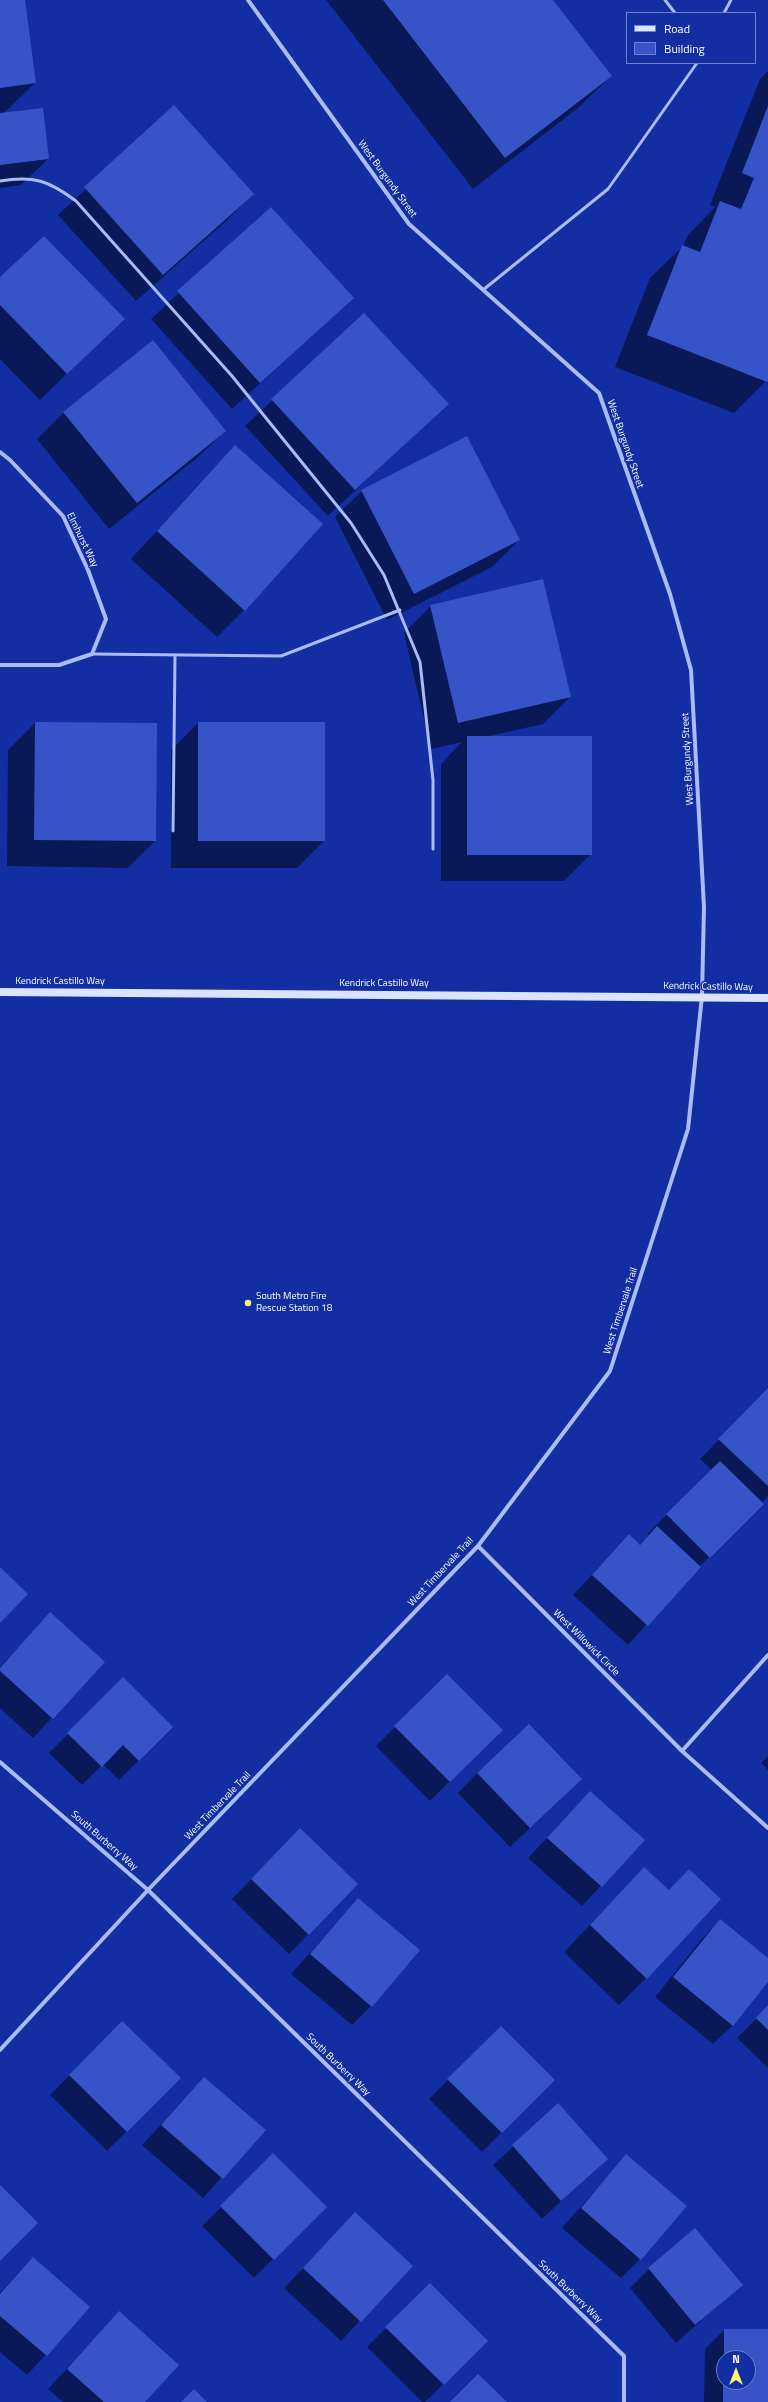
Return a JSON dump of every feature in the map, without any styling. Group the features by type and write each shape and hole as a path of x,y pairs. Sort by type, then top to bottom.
{"main road":[{"name":"Kendrick Castillo Way","path":"0,992 702,996 768,998"}],"street":[{"name":"West Burgundy Street","path":"248,0 409,224 599,393 670,594 691,670 704,907 702,996"},
{"name":"Elmhurst Way","path":"0,452 10,460 63,516 88,570 106,619 92,654"},
{"path":"0,665 59,665 92,654"},
{"name":"West Timbervale Trail","path":"0,2050 148,1890 478,1546 610,1371 688,1129 702,996"},
{"name":"West Willowick Circle","path":"478,1546 682,1751 768,1828"},
{"path":"682,1751 768,1655"},
{"name":"South Burberry Way","path":"0,1762 148,1890 624,2356 624,2402"}],"lane":[{"path":"665,0 674,12"},
{"path":"725,12 731,0"},
{"path":"483,290 608,189 696,64"},
{"path":"0,181 28,178 53,184 76,201 232,376 351,523 384,575 400,610 420,662 433,780 433,849"},
{"path":"92,654 281,656 400,610"},
{"path":"173,831 176,656"}],"building":[{"path":"0,0 25,0 36,83 0,88"},
{"path":"383,0 553,0 612,76 505,158"},
{"path":"174,105 254,194 163,275 84,187"},
{"path":"768,106 767,382 647,335 682,245 700,252 720,201 741,209 754,178 742,173"},
{"path":"43,108 49,159 0,165 0,113"},
{"path":"271,207 354,298 260,383 177,291"},
{"path":"44,236 125,319 67,374 0,305 0,277"},
{"path":"364,313 449,404 355,490 271,399"},
{"path":"153,340 226,431 137,503 63,412"},
{"path":"467,436 520,540 414,594 361,490"},
{"path":"235,445 323,524 245,611 157,531"},
{"path":"543,579 571,697 458,723 430,605"},
{"path":"35,722 157,723 156,841 34,840"},
{"path":"198,722 325,722 325,841 198,841"},
{"path":"467,736 592,736 592,855 467,855"},
{"path":"768,1388 768,1486 718,1439"},
{"path":"720,1461 764,1504 710,1558 666,1514"},
{"path":"657,1526 701,1567 648,1626 592,1575 629,1534 640,1545"},
{"path":"0,1567 28,1594 0,1623"},
{"path":"50,1612 105,1662 53,1719 0,1671 0,1668"},
{"path":"447,1674 503,1730 450,1782 394,1726"},
{"path":"123,1677 173,1727 139,1761 123,1745 102,1767 67,1733"},
{"path":"529,1724 582,1779 530,1828 477,1773"},
{"path":"590,1791 645,1840 602,1887 547,1838"},
{"path":"300,1828 358,1884 309,1935 251,1879"},
{"path":"644,1867 669,1890 689,1869 721,1899 647,1979 590,1925"},
{"path":"358,1898 420,1950 372,2007 310,1954"},
{"path":"720,1919 768,1958 768,1982 733,2026 673,1977"},
{"path":"768,2005 768,2030 756,2018"},
{"path":"122,2021 181,2078 127,2132 69,2075"},
{"path":"501,2026 555,2080 502,2133 447,2079"},
{"path":"204,2077 266,2130 223,2179 161,2125"},
{"path":"558,2103 608,2159 561,2201 512,2145"},
{"path":"273,2153 327,2207 274,2260 220,2206"},
{"path":"626,2154 687,2206 641,2260 581,2208"},
{"path":"0,2185 38,2223 0,2261"},
{"path":"355,2212 413,2266 361,2322 303,2268"},
{"path":"695,2228 743,2285 695,2325 648,2268"},
{"path":"33,2257 90,2307 47,2356 0,2316 0,2294"},
{"path":"430,2283 488,2341 444,2385 385,2327"},
{"path":"119,2311 179,2365 145,2402 104,2402 67,2369"},
{"path":"724,2329 768,2329 768,2402 723,2402 723,2390 756,2390 756,2350 724,2350"},
{"path":"478,2374 507,2402 450,2402"},
{"path":"194,2389 207,2402 181,2402"}],"place":[{"name":"South Metro Fire Rescue Station 18","path":"248,1303"}]}
